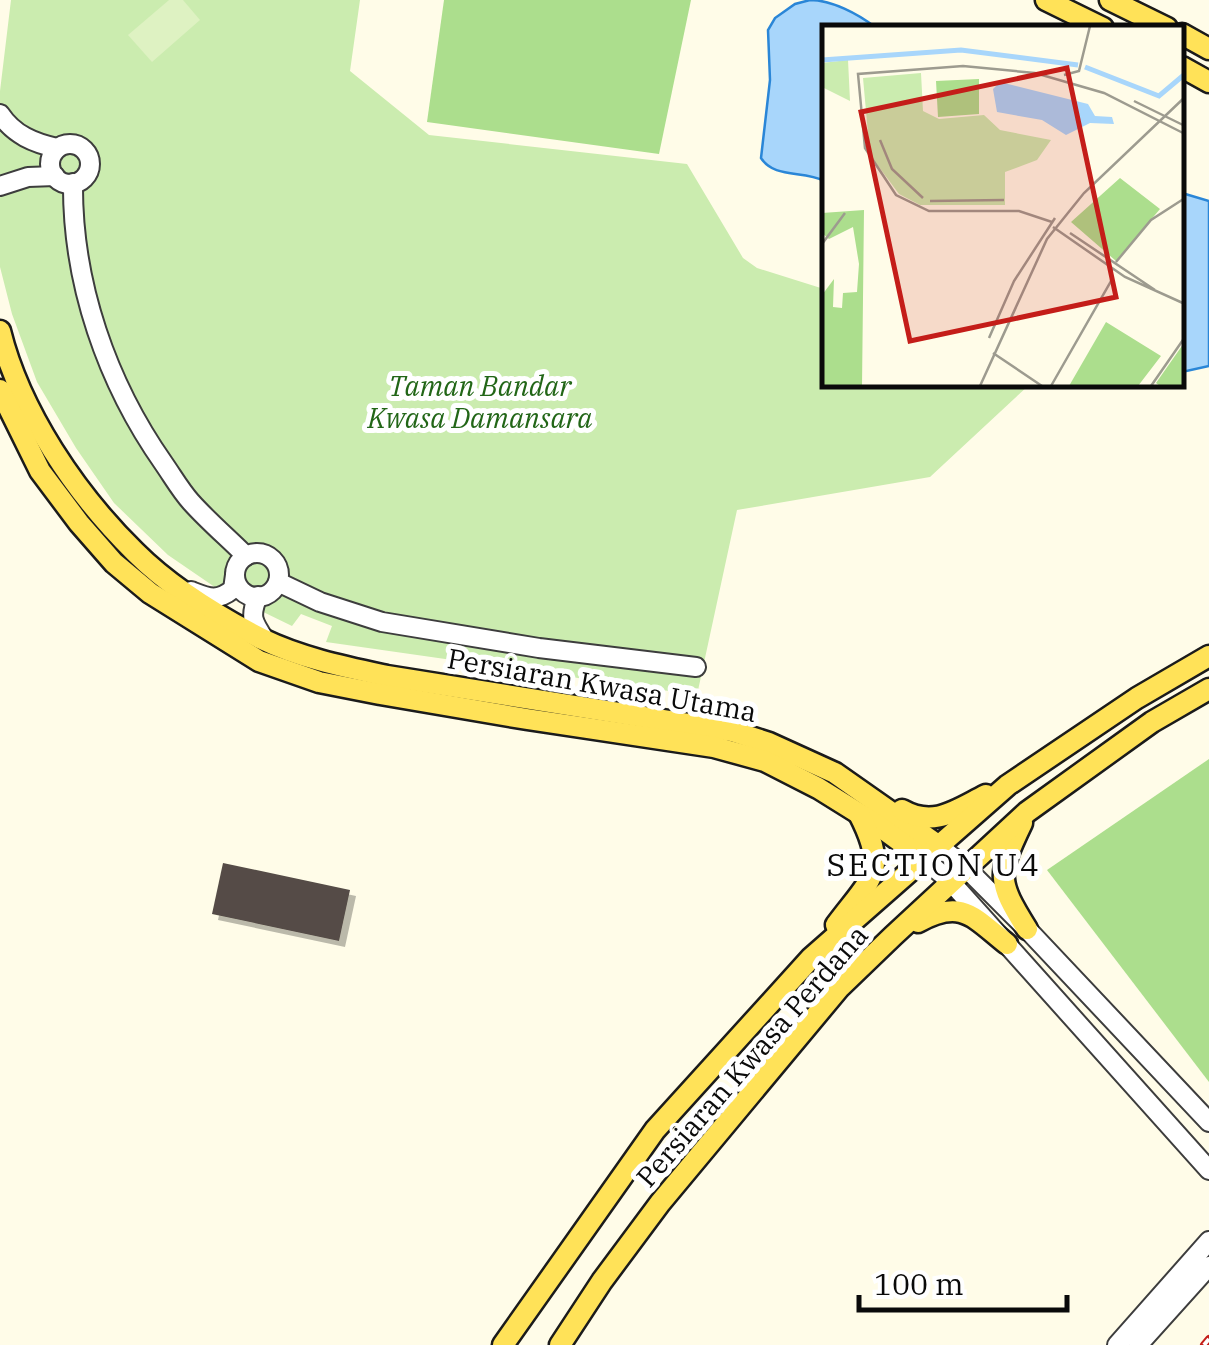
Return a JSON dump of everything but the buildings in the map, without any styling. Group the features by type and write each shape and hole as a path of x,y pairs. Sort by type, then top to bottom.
{"main road":[{"path":"1046,0 1096,25"},
{"path":"1110,0 1162,25"},
{"path":"1184,35 1209,46"},
{"path":"1184,67 1209,82"},
{"name":"Persiaran Kwasa Utama","path":"0,331 6,355 34,417 97,510 136,554 214,612 265,640 334,665 732,731 769,742 834,773 932,852"},
{"name":"Persiaran Kwasa Utama","path":"0,390 40,471 114,563 150,593 260,661 319,682 380,694 714,746 765,761 932,852"},
{"name":"Persiaran Kwasa Perdana","path":"509,1339 655,1130 811,958 1008,785 1136,698 1209,656"},
{"name":"Persiaran Kwasa Perdana","path":"560,1345 660,1203 839,988 1028,812 1152,722 1209,690"},
{"path":"834,773 914,817 928,819 941,817 1008,785"},
{"path":"1028,812 1011,846 1003,885 1028,929"},
{"path":"811,958 870,880 876,864 870,835 859,814"},
{"path":"893,936 938,912 950,910 970,914 1007,944"}],"street":[{"path":"0,114 29,142 57,148"},
{"path":"0,186 28,177 64,180 79,181 88,172 86,153 76,145 63,145 57,148 50,165 64,180 82,280 107,360 140,430 189,500 246,556"},
{"path":"172,583 209,598 222,597 233,589 236,568 246,556 258,553 271,558 278,569 278,582 269,593 258,596 241,589 236,576"},
{"path":"278,582 320,602 382,622 539,648 696,667"},
{"path":"258,596 252,609 253,622 265,640"},
{"name":"Persiaran Kwasa Utama","path":"932,852 1028,929 1209,1122"},
{"name":"Persiaran Kwasa Utama","path":"959,875 1007,944 1209,1170"},
{"path":"1117,1345 1209,1241"},
{"path":"1138,1345 1209,1266"}],"green space":[{"name":"Taman Bandar Kwasa Damansara","path":"11,0 360,0 350,71 429,135 687,164 743,258 757,268 822,288 822,388 1026,388 930,477 737,510 697,695 326,642 332,626 301,614 292,626 222,592 168,555 114,503 76,448 37,382 0,267 0,91"},
{"path":"169,0 183,0 200,20 152,62 128,35"},
{"path":"444,0 691,0 659,154 427,122"},
{"path":"1209,759 1209,1082 1047,870"}],"water":[{"path":"810,0 827,2 872,25 822,25 822,180 781,172 761,158 770,80 768,30 775,18 795,4"},
{"path":"1184,194 1209,201 1209,366 1184,372"}],"railway":[{"path":"1204,1345 1209,1339"}],"district":[{"name":"SECTION U4","path":"934,865"}]}
